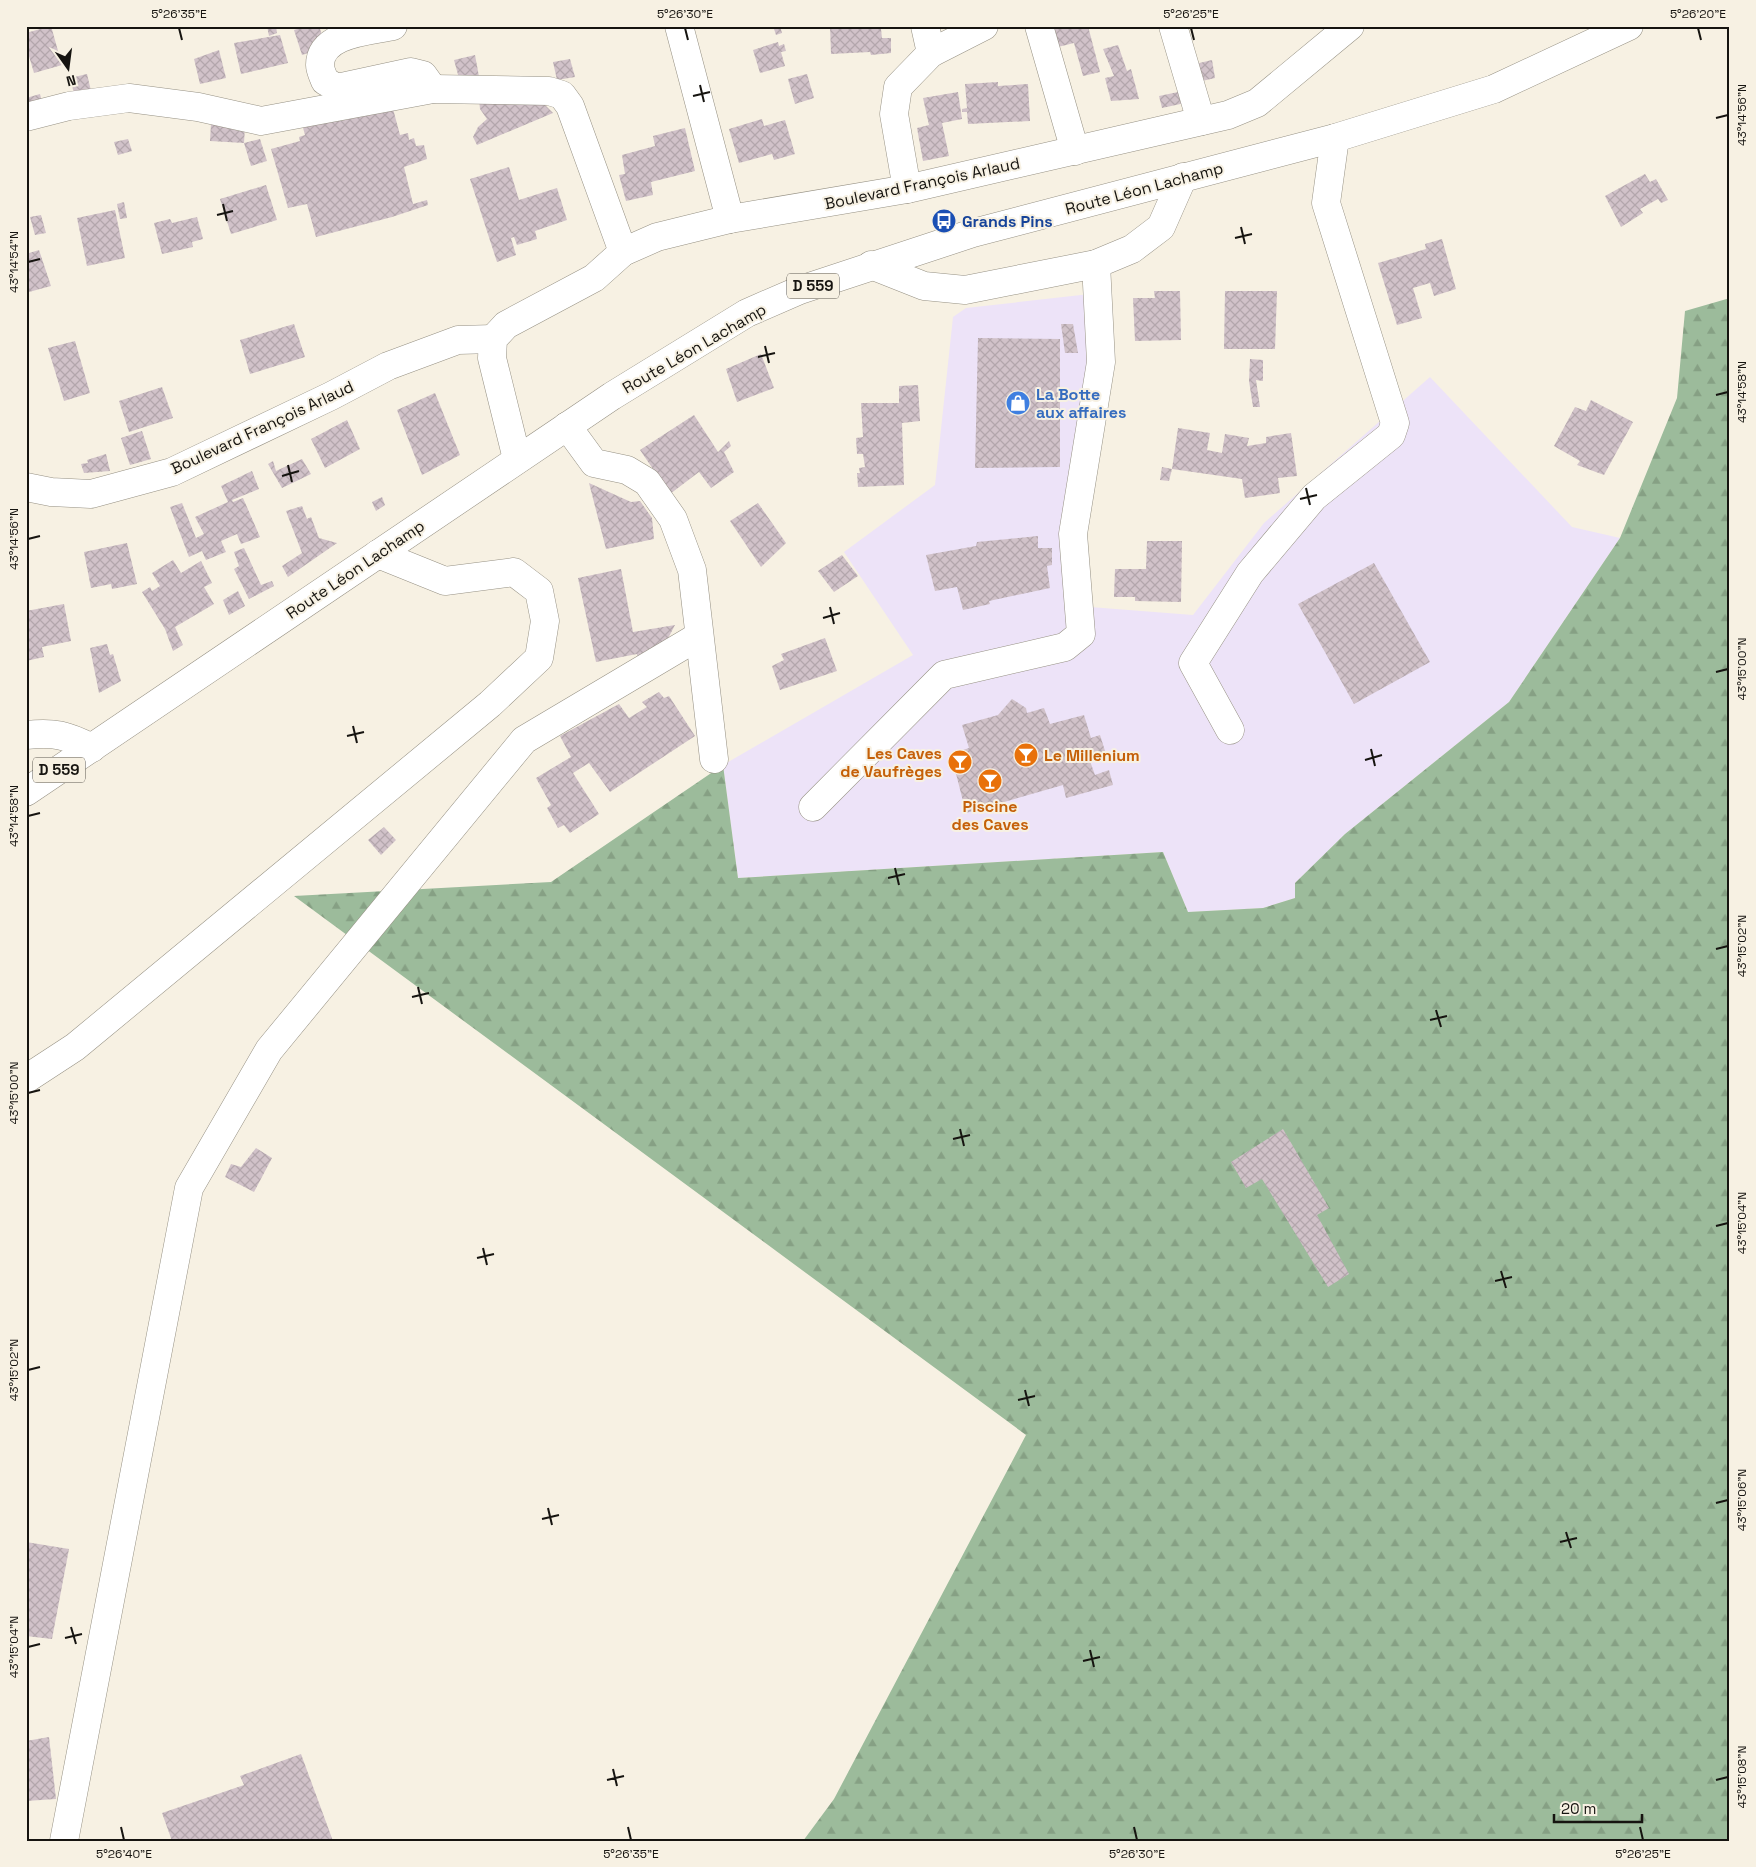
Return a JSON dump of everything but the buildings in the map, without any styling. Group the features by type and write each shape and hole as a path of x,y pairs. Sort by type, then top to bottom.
{"street":[{"path":"393,26 340,36 324,53 320,66 324,80 337,88 412,72 424,75 433,89"},
{"path":"680,26 730,219"},
{"path":"925,26 931,53"},
{"path":"907,189 894,114 898,87 931,53 984,26"},
{"path":"1039,26 1074,151"},
{"path":"1173,26 1201,121"},
{"name":"Route Léon Lachamp","path":"26,792 517,459 747,313 800,290 974,233 1335,138 1494,89 1549,65 1629,26"},
{"name":"Boulevard François Arlaud","path":"26,487 51,492 91,494 172,472 331,396 388,366 458,340 493,339 506,325 594,278 623,252 657,237 730,219 907,189 1228,115 1257,103 1340,30"},
{"path":"26,117 69,106 129,98 198,107 261,121 433,89 549,91 562,95 570,106 623,252"},
{"path":"1230,730 1193,663 1250,573 1314,498 1391,435 1395,423 1326,203 1335,138"},
{"path":"871,266 924,286 965,290 1096,264 1132,249 1161,227 1183,177"},
{"path":"813,807 944,675 1066,647 1081,634 1073,534 1101,362 1096,264"},
{"path":"493,339 492,358 517,459"},
{"path":"567,426 594,462 627,470 647,482 673,519 692,570 714,759"},
{"path":"26,1079 75,1047 490,704 539,658 545,621 539,591 514,572 445,581 378,554"},
{"path":"64,1841 189,1188 269,1050 524,740 699,636"},
{"path":"26,735 49,733 68,736 92,748"}],"shaded area":[{"path":"1108,292 1083,516 1090,607 1193,615 1264,523 1430,377 1572,527 1620,538 1509,702 1345,834 1295,883 1295,898 1263,908 1188,912 1163,852 738,878 723,765 913,655 844,552 935,485 953,317 966,308"}],"green space":[{"path":"1730,298 1730,1841 803,1841 834,1799 1026,1435 294,896 551,882 723,765 738,878 1163,852 1188,912 1263,908 1295,898 1295,883 1345,834 1509,702 1620,538 1677,398 1685,311"}],"place":[{"name":"Grands Pins","path":"944,221"},
{"name":"La Botte aux affaires","path":"1018,403"},
{"name":"Le Millenium","path":"1026,755"},
{"name":"Les Caves de Vaufrèges","path":"960,762"},
{"name":"Piscine des Caves","path":"990,781"}]}
